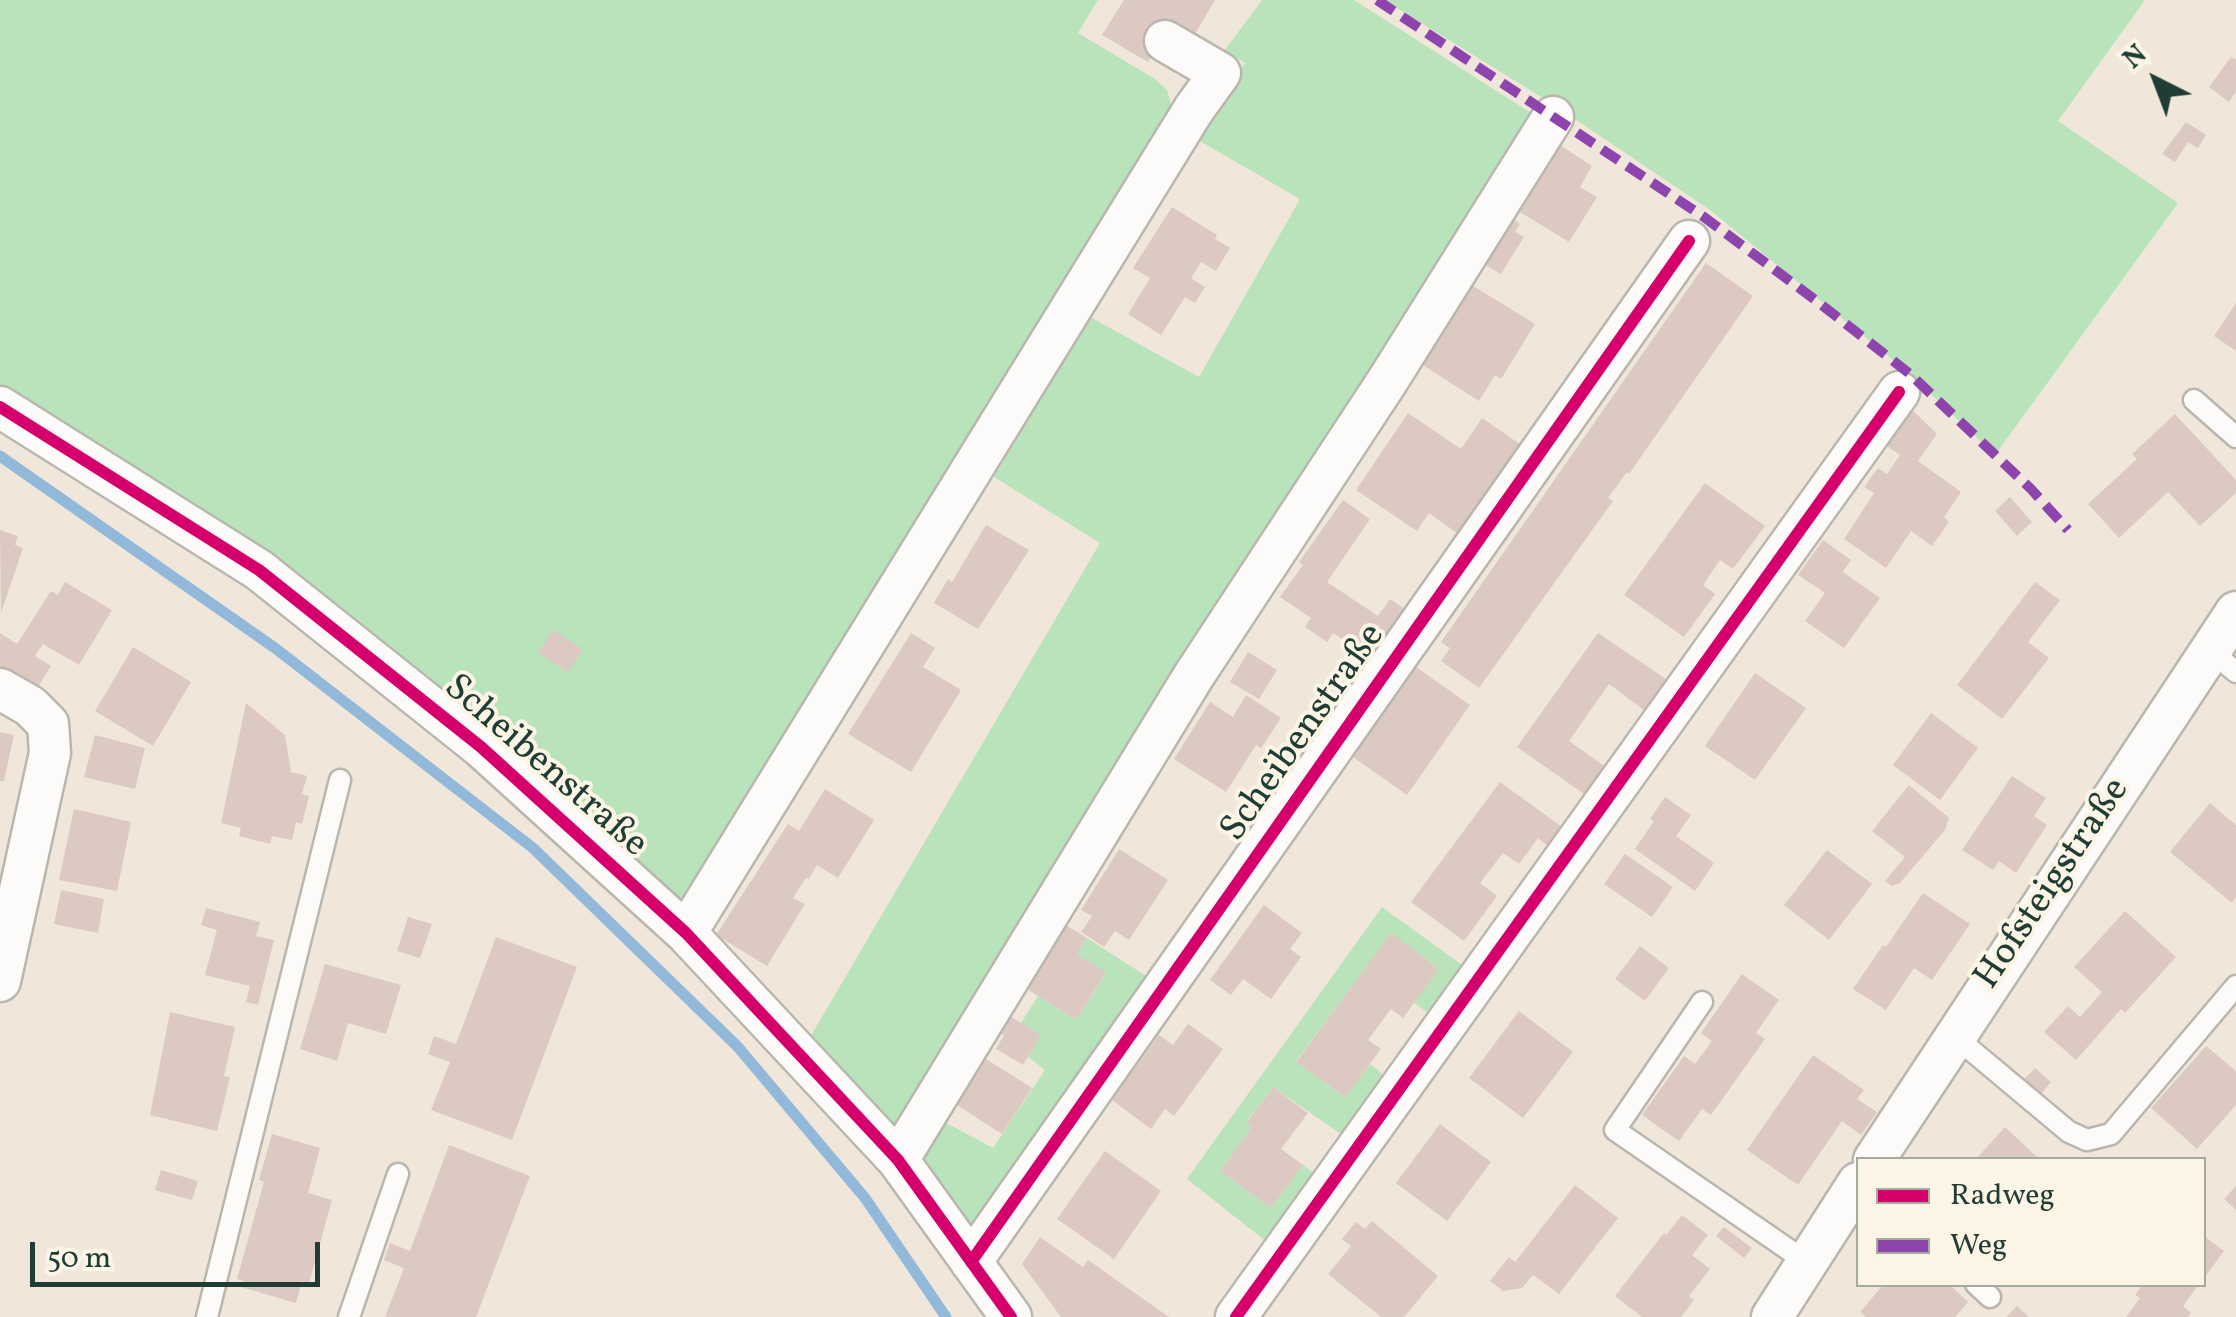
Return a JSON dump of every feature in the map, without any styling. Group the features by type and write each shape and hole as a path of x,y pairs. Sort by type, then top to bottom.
{"street":[{"path":"686,934 1220,73 1165,40"},
{"path":"898,1160 1193,677 1388,380 1552,117"},
{"name":"Scheibenstraße","path":"971,1262 1689,241"},
{"path":"1236,1317 1899,392"},
{"name":"Scheibenstraße","path":"0,407 259,570 481,746 686,934 898,1160 1011,1317"},
{"name":"Hofsteigstraße","path":"1876,1157 1953,1035 2224,662 2236,612"},
{"path":"0,689 30,706 48,724 50,752 0,981"},
{"path":"1772,1317 1856,1186"}],"lane":[{"path":"2194,400 2236,437"},
{"path":"206,1317 340,780"},
{"path":"1953,1035 2069,1132 2087,1140 2111,1134 2236,986"},
{"path":"1702,1002 1615,1130 1808,1263"},
{"path":"349,1317 398,1174"}],"green space":[{"path":"0,0 1098,0 1078,33 1155,79 1167,90 1173,111 686,933 481,747 0,407"},
{"path":"1262,0 1354,0 1531,113 1534,122 897,1130 809,1039 1100,543 994,477 1090,317 1199,377 1300,199 1198,140 1245,63 1225,50"},
{"path":"1384,0 2145,0 2058,121 2178,203 1995,455 1910,374 1710,210 1551,103"},
{"path":"1382,907 1473,973 1439,1021 1414,1003 1438,968 1391,934 1296,1061 1344,1097 1370,1064 1393,1082 1351,1141 1273,1087 1246,1122 1252,1127 1220,1171 1271,1208 1303,1165 1323,1180 1272,1246 1187,1179"},
{"path":"1087,938 1154,981 973,1239 914,1161 939,1119 993,1148 1045,1070 1028,1057 1041,1035 1021,1023 1038,996 1076,1020 1106,973 1077,954"}],"building":[{"path":"1124,0 1215,0 1195,34 1173,21 1148,62 1102,35"},
{"path":"2231,57 2236,60 2236,92 2229,102 2209,87"},
{"path":"2186,122 2206,135 2198,148 2188,142 2175,162 2162,154"},
{"path":"1557,143 1592,166 1580,187 1597,197 1569,242 1515,209"},
{"path":"1172,207 1217,235 1215,239 1230,248 1216,271 1201,262 1191,278 1205,287 1195,303 1185,297 1161,335 1128,314 1150,278 1133,268"},
{"path":"1508,216 1520,224 1515,232 1524,237 1501,274 1480,262"},
{"path":"1706,263 1753,296 1629,474 1608,498 1613,501 1479,688 1441,661 1450,648 1441,642"},
{"path":"1470,284 1535,324 1501,379 1495,375 1479,401 1421,364"},
{"path":"2236,303 2236,351 2214,336"},
{"path":"1905,403 1937,434 1918,461 1961,492 1944,517 1949,522 1932,546 1911,531 1886,568 1844,539 1874,493 1864,487 1878,468 1887,474 1900,455 1878,440"},
{"path":"1408,413 1461,449 1482,418 1527,449 1505,481 1497,476 1458,534 1429,513 1417,531 1356,490"},
{"path":"2175,414 2236,480 2236,493 2200,526 2168,492 2119,538 2088,504 2137,459 2132,454"},
{"path":"1705,483 1765,526 1733,569 1720,560 1703,585 1715,594 1684,637 1624,595"},
{"path":"2010,497 2032,522 2017,536 1995,511"},
{"path":"1343,500 1370,519 1327,582 1378,616 1390,599 1413,614 1394,643 1371,627 1356,649 1333,633 1327,642 1305,627 1311,618 1280,597 1303,565 1299,562"},
{"path":"986,525 1029,550 978,629 934,603 948,579 952,582"},
{"path":"0,530 18,536 15,545 23,548 1,613"},
{"path":"1823,540 1851,560 1843,572 1880,598 1844,648 1805,621 1825,593 1798,575"},
{"path":"65,582 112,610 79,665 43,644 35,656 51,666 36,690 0,666 0,633 17,644 51,591 58,595"},
{"path":"2035,582 2060,600 2028,642 2049,658 2002,719 1957,685"},
{"path":"553,630 583,649 568,672 538,653"},
{"path":"911,633 935,648 923,667 961,690 911,772 848,734"},
{"path":"1598,633 1669,681 1648,713 1609,684 1569,741 1613,772 1594,801 1517,747"},
{"path":"133,647 191,682 153,746 95,711"},
{"path":"1248,652 1277,670 1259,699 1230,682"},
{"path":"1416,667 1470,705 1407,795 1353,757"},
{"path":"1755,673 1806,708 1755,780 1705,746"},
{"path":"1246,695 1281,718 1261,748 1256,745 1226,792 1174,759 1210,702 1233,717"},
{"path":"246,703 285,735 291,772 307,776 302,794 309,796 302,824 296,822 292,840 272,836 270,844 239,836 241,828 221,823"},
{"path":"1931,713 1978,748 1940,800 1893,765"},
{"path":"0,732 14,735 4,781 0,781"},
{"path":"95,735 145,748 135,789 84,777"},
{"path":"2012,776 2046,798 2034,816 2047,825 2016,873 1999,861 1993,870 1962,850"},
{"path":"1500,782 1562,827 1548,846 1538,838 1519,864 1503,853 1480,883 1497,896 1464,941 1411,902"},
{"path":"1909,785 1949,818 1945,830 1900,883 1892,886 1885,881 1905,857 1872,831"},
{"path":"825,789 874,820 838,878 817,865 806,878 793,898 805,904 767,966 716,935 788,824 799,831"},
{"path":"1665,797 1691,815 1676,836 1714,863 1695,891 1635,849"},
{"path":"2210,803 2236,825 2236,897 2232,903 2170,852"},
{"path":"74,809 131,822 117,891 59,880"},
{"path":"1119,849 1168,880 1129,940 1115,931 1104,947 1081,932 1092,916 1081,910"},
{"path":"1827,850 1872,884 1829,940 1784,905"},
{"path":"1625,854 1673,887 1652,917 1604,884"},
{"path":"61,890 104,899 98,933 54,924"},
{"path":"1923,893 1970,924 1932,980 1914,968 1886,1010 1853,989"},
{"path":"1264,905 1302,933 1290,949 1301,957 1271,999 1243,979 1231,995 1210,980"},
{"path":"206,908 260,922 256,936 274,940 258,1005 246,1002 250,986 205,975 217,930 201,925"},
{"path":"2125,911 2176,957 2125,1013 2121,1009 2076,1060 2044,1032 2068,1006 2080,1017 2102,992 2074,967"},
{"path":"408,917 432,924 420,958 397,951"},
{"path":"1067,926 1087,938 1077,954 1106,972 1076,1020 1027,989"},
{"path":"1391,933 1439,969 1403,1018 1391,1009 1368,1040 1381,1049 1345,1097 1296,1062"},
{"path":"496,937 577,967 512,1140 431,1110 450,1062 428,1054 434,1036 456,1044"},
{"path":"1640,946 1669,968 1645,1001 1615,979"},
{"path":"325,964 401,985 386,1034 348,1023 337,1061 300,1049"},
{"path":"1742,974 1779,1000 1756,1033 1765,1039 1711,1115 1702,1109 1679,1141 1642,1115 1684,1056 1695,1064 1712,1041 1701,1033"},
{"path":"1519,1011 1573,1052 1523,1118 1469,1078"},
{"path":"170,1012 235,1027 224,1076 230,1077 217,1131 150,1115"},
{"path":"1010,1016 1041,1035 1023,1065 996,1049 1004,1035 999,1032"},
{"path":"1188,1024 1223,1049 1174,1116 1165,1109 1151,1129 1112,1100 1159,1035 1173,1045"},
{"path":"2206,1046 2236,1071 2236,1105 2197,1149 2151,1108"},
{"path":"1813,1055 1864,1090 1857,1099 1877,1112 1861,1135 1842,1121 1798,1185 1747,1150"},
{"path":"986,1059 1032,1088 1002,1134 957,1105"},
{"path":"2035,1068 2051,1082 2041,1094 2024,1079"},
{"path":"1273,1087 1308,1113 1281,1149 1303,1165 1271,1208 1220,1171 1252,1127 1246,1123"},
{"path":"1440,1124 1491,1162 1447,1221 1396,1183"},
{"path":"2005,1127 2037,1157 1978,1157"},
{"path":"272,1134 320,1148 308,1193 332,1200 309,1283 302,1281 296,1303 241,1287 243,1281 237,1279 264,1182 259,1180"},
{"path":"449,1145 530,1176 476,1317 385,1317 404,1268 384,1260 390,1243 410,1251"},
{"path":"1105,1151 1161,1191 1114,1259 1057,1219"},
{"path":"161,1170 198,1181 192,1200 155,1190"},
{"path":"1575,1185 1618,1218 1559,1294 1533,1275 1522,1288 1503,1291 1490,1281 1509,1257 1515,1262"},
{"path":"2236,1186 2236,1210 2224,1199"},
{"path":"1682,1215 1708,1235 1692,1255 1710,1269 1689,1296 1694,1300 1681,1317 1642,1317 1615,1296"},
{"path":"1372,1221 1438,1276 1404,1317 1381,1317 1328,1274 1351,1246 1342,1239 1356,1222 1365,1229"},
{"path":"1724,1227 1752,1248 1744,1258 1716,1236"},
{"path":"1040,1237 1083,1267 1088,1260 1169,1317 1061,1317 1022,1264"},
{"path":"2206,1238 2224,1251 2206,1275"},
{"path":"1881,1287 1952,1287 1968,1302 1955,1317 1866,1317 1860,1312"},
{"path":"2141,1287 2197,1287 2183,1306 2191,1313 2188,1317 2126,1317 2140,1298 2135,1295"},
{"path":"2017,1306 2029,1317 2006,1317"}],"waterway":[{"path":"0,456 275,648 533,848 738,1047 865,1198 946,1317"}],"marked path":[{"path":"1377,0 1704,217 1814,299 1910,374 2031,489 2068,530"}],"cycle path":[{"path":"971,1262 1689,241"},
{"path":"1236,1317 1899,392"},
{"path":"0,407 259,570 481,747 686,933 898,1160 1011,1317"}]}
